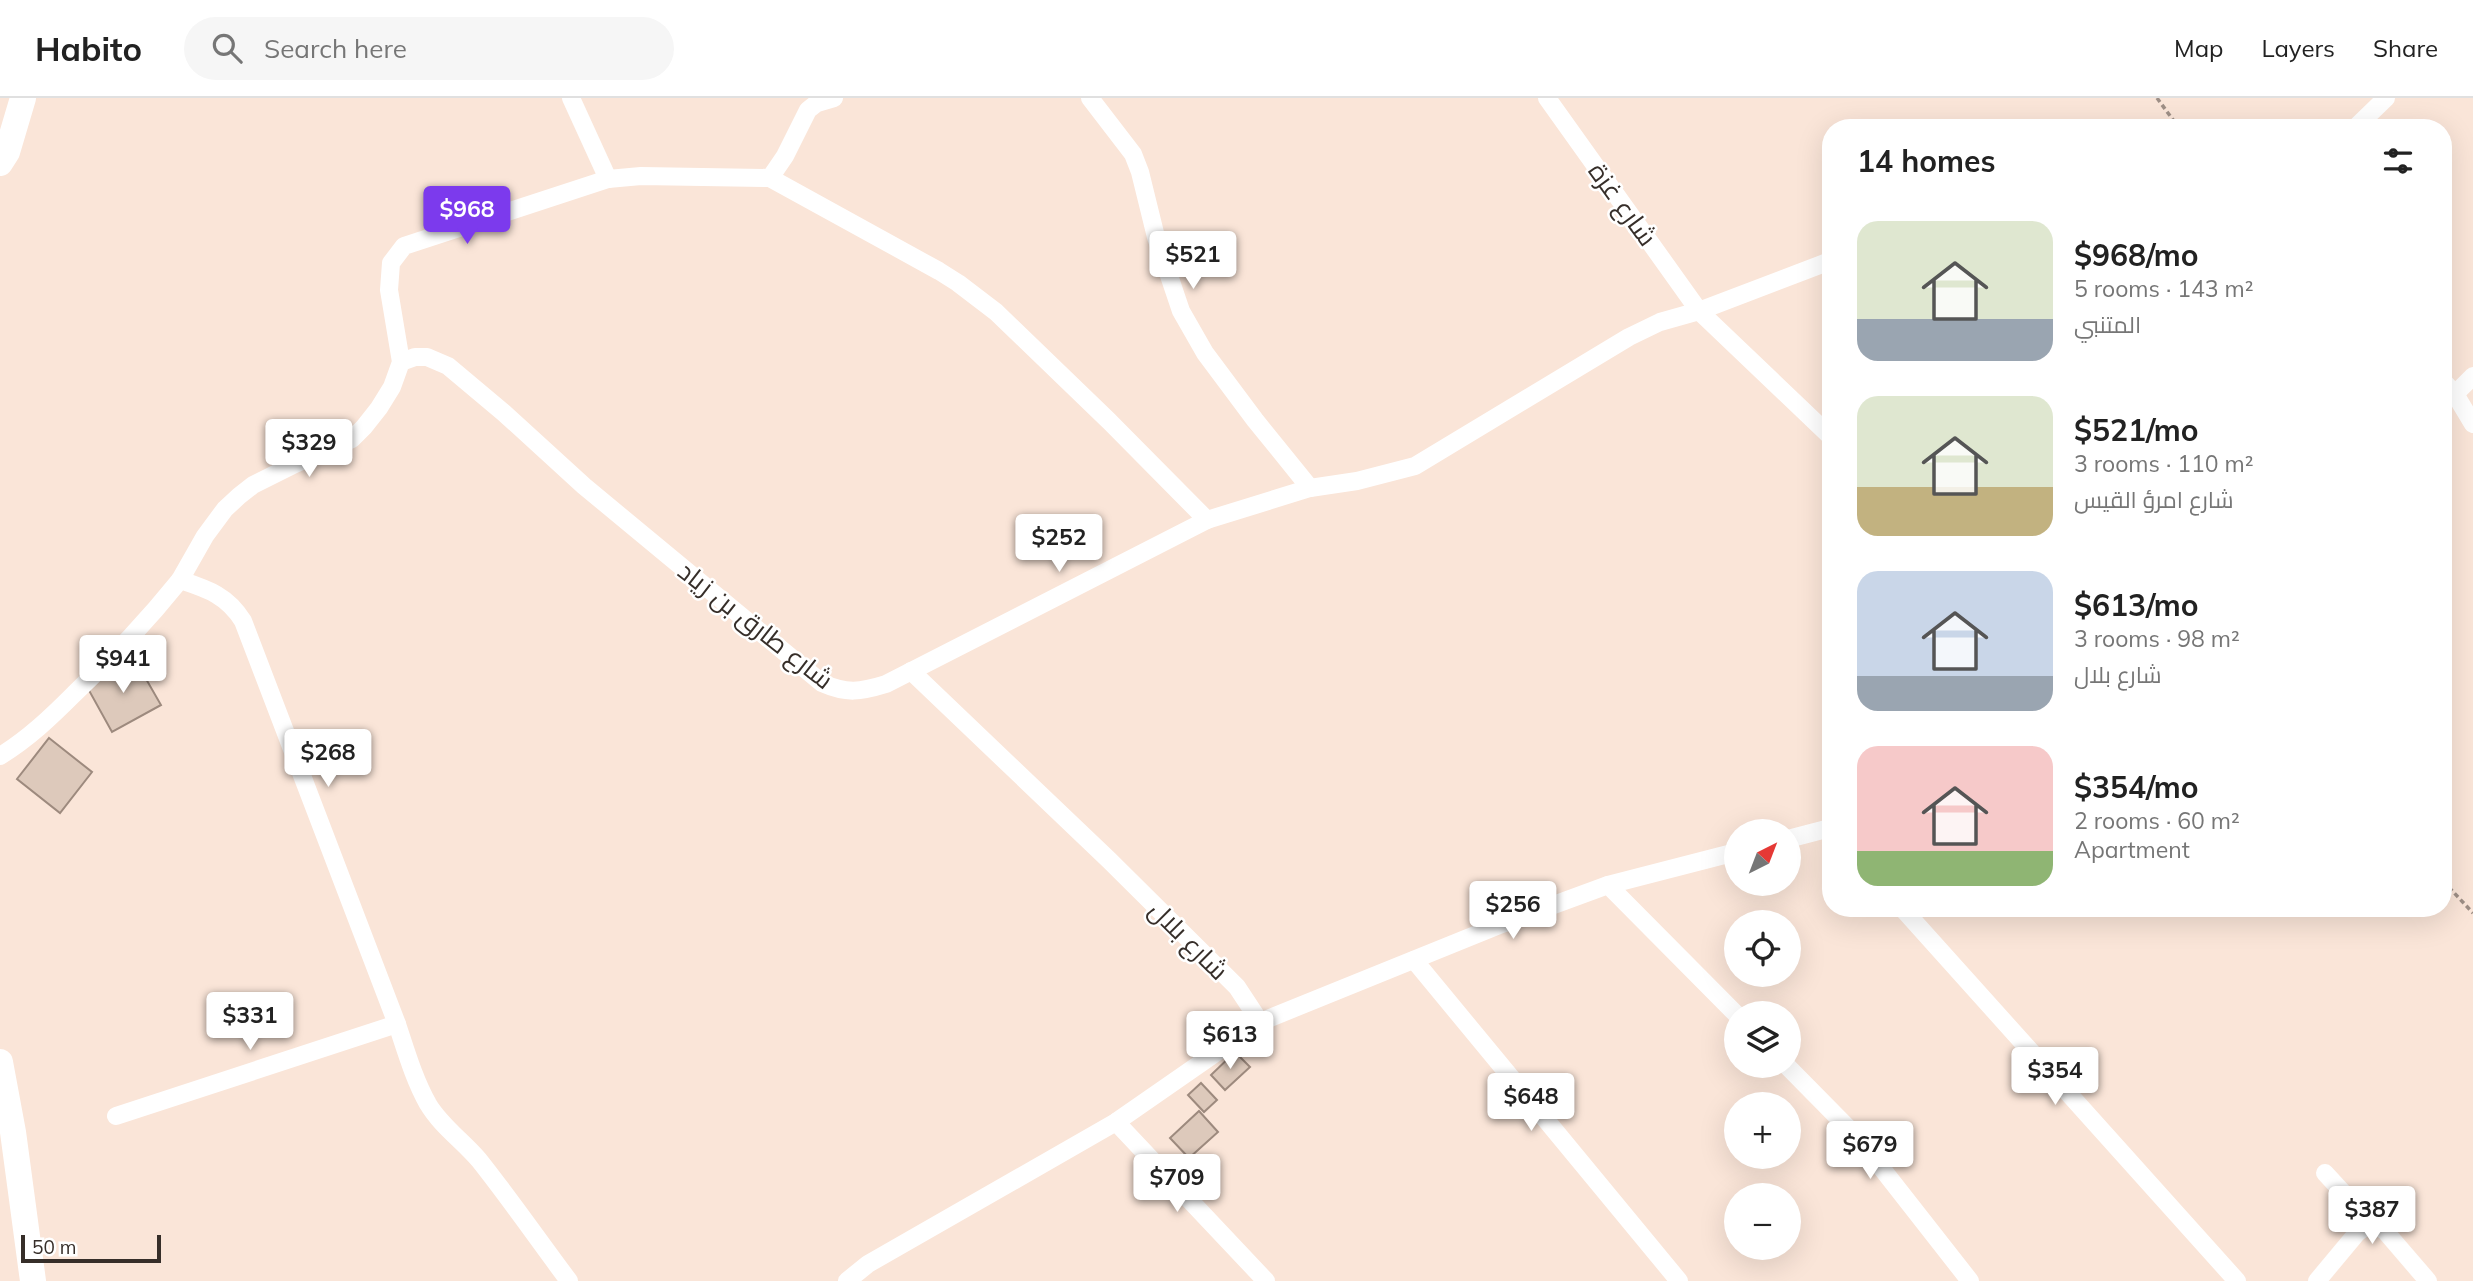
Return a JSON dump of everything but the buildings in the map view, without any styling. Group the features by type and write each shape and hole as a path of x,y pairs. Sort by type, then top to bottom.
{"main road":[{"path":"0,163 7,152 23,98"},
{"path":"0,1062 6,1140 33,1281"}],"street":[{"path":"571,98 608,179"},
{"path":"770,178 785,156 808,110 817,103 834,98"},
{"path":"1090,98 1133,154 1156,237 1181,312 1213,364 1310,488"},
{"name":"شارع غزة","path":"1547,98 1699,311 1822,428"},
{"path":"2364,119 2386,98"},
{"path":"0,756 37,730 123,648 180,580 205,536 225,509 239,496 253,485 352,439 364,427 392,387 401,362 394,309 388,289 391,263 404,246 608,179 641,176 770,178 948,277 996,312 1207,520"},
{"name":"شارع طارق بن زياد","path":"401,362 415,357 427,357 448,366 584,486 822,682 841,691 866,690 886,684 1207,520 1310,488 1357,481 1415,466 1629,337 1661,322 1699,311 1822,264"},
{"path":"2452,386 2473,376"},
{"path":"2452,392 2473,424"},
{"path":"180,580 212,590 234,607 243,621 397,1024 410,1066 429,1105 484,1167 569,1281"},
{"name":"شارع بلال","path":"911,671 1109,860 1237,987 1260,1022"},
{"path":"1801,836 1822,830"},
{"path":"848,1281 868,1264 1116,1122 1260,1022 1608,885 1724,855"},
{"path":"1608,885 1724,1002"},
{"path":"1910,917 2237,1281"},
{"path":"1414,960 1679,1281"},
{"path":"116,1116 397,1024"},
{"path":"1799,1078 1872,1154 1970,1281"},
{"path":"1116,1122 1266,1281"},
{"path":"2325,1173 2371,1223 2385,1231 2428,1281"},
{"path":"2317,1281 2357,1233 2371,1223"}],"path":[{"path":"2157,98 2172,119"},
{"path":"2452,891 2473,913"}]}
